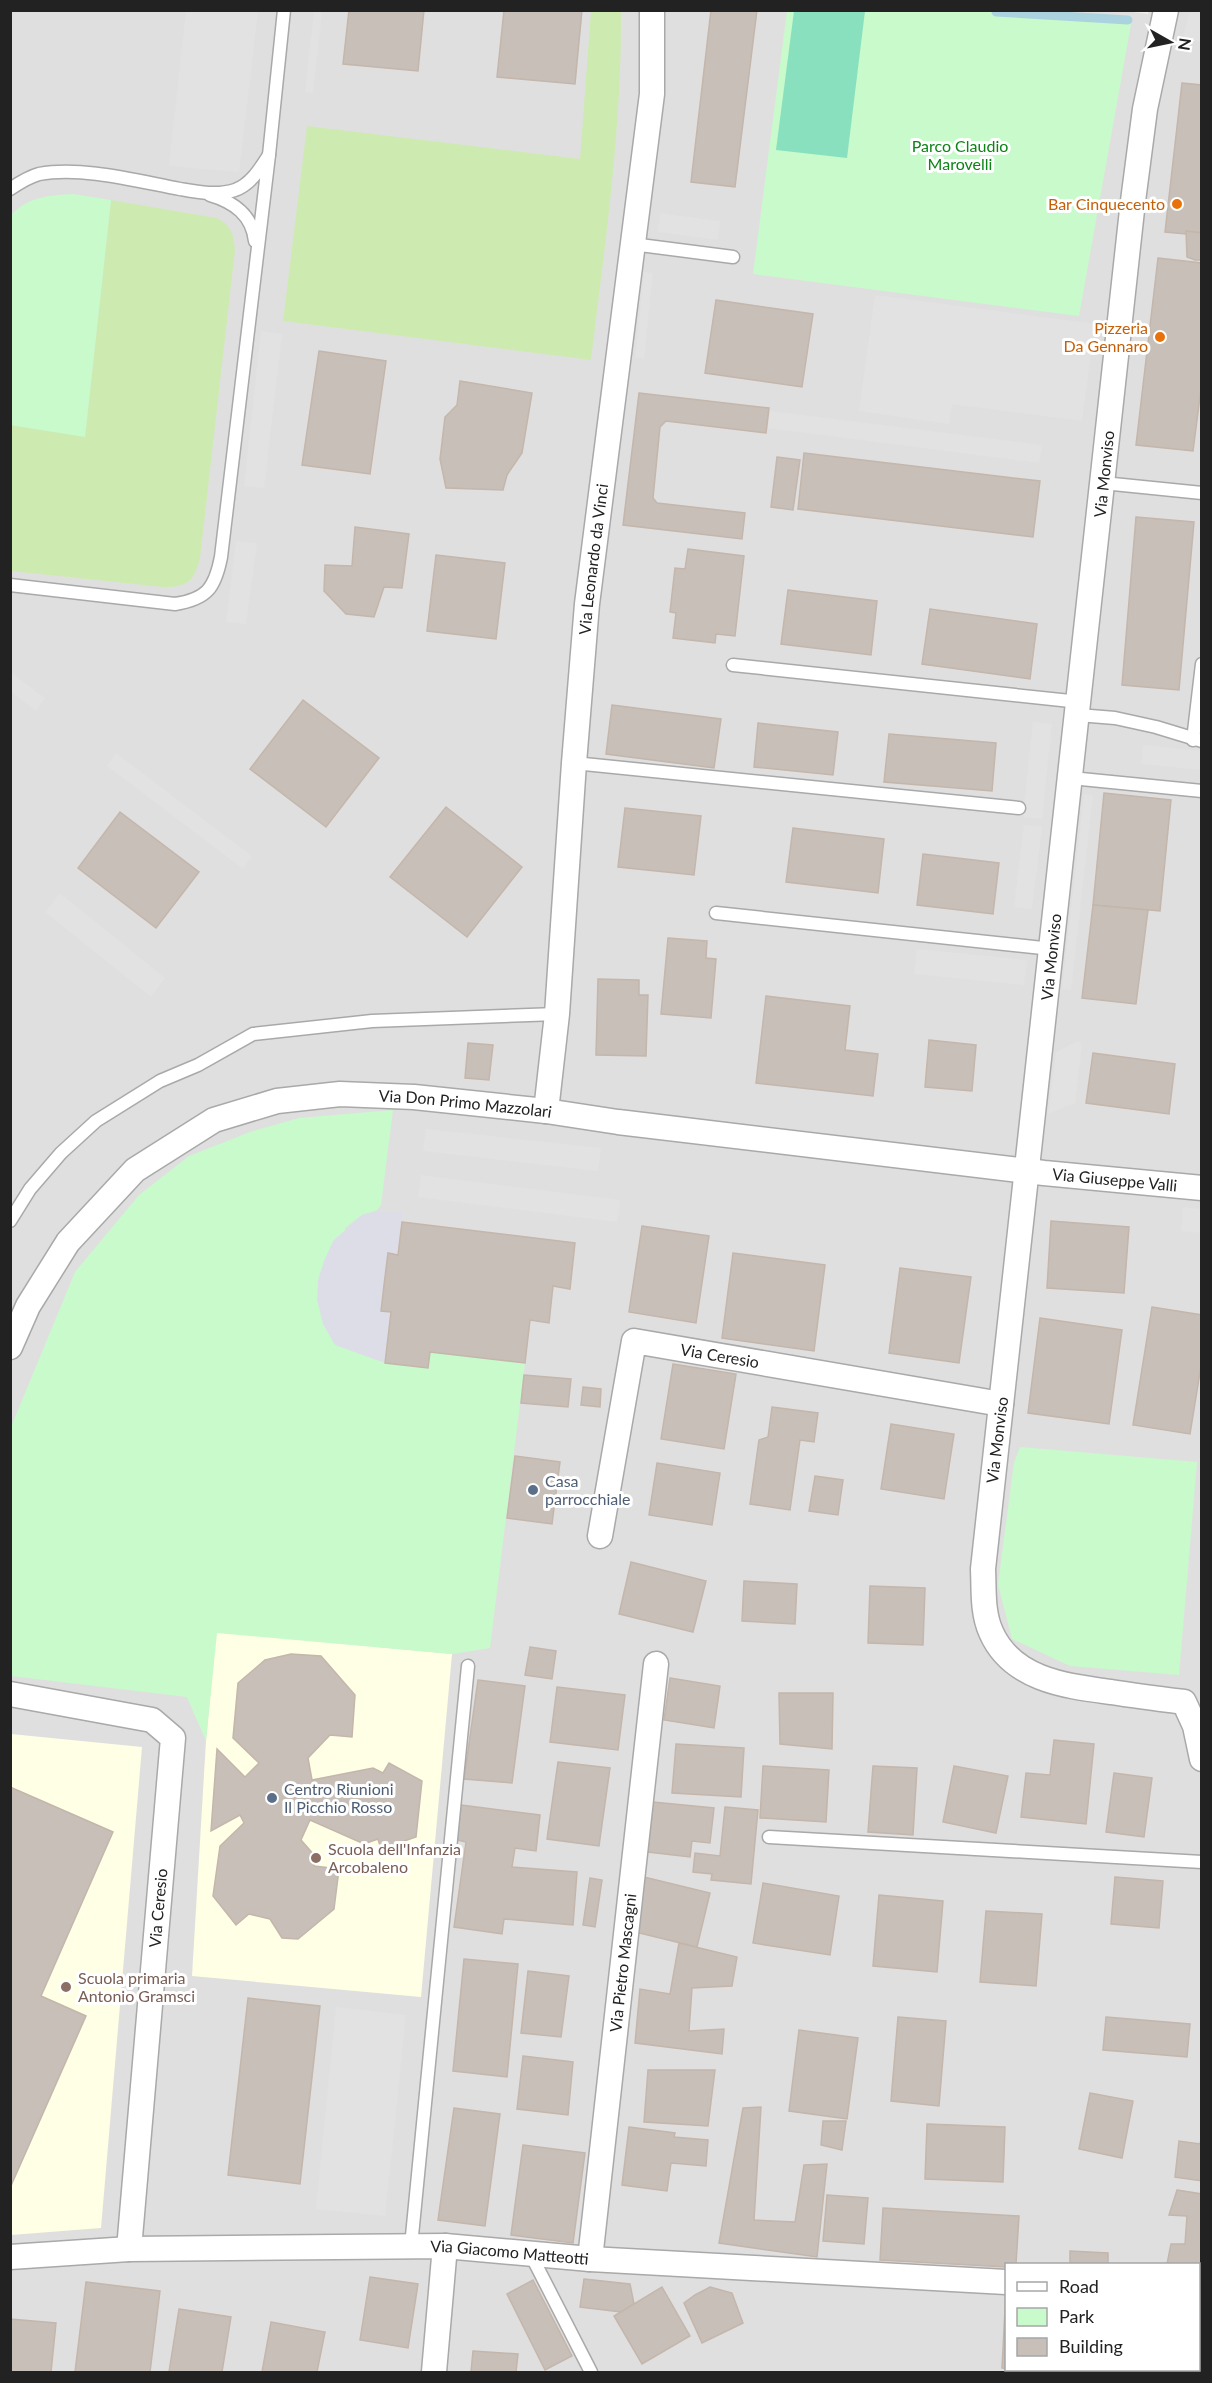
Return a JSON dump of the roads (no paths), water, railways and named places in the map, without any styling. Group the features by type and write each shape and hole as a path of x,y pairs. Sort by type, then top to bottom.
{"street":[{"name":"Via Leonardo da Vinci","path":"546,1111 557,1014 587,604 652,94 652,10"},
{"name":"Via Monviso","path":"1166,10 1145,109 983,1569 984,1608 991,1632 1002,1650 1021,1667 1046,1681 1068,1686 1193,1700 1195,1726 1202,1759"},
{"name":"Via Don Primo Mazzolari","path":"10,1347 28,1306 68,1242 135,1170 214,1120 276,1101 339,1094 414,1097 546,1111 618,1122 1027,1171"},
{"name":"Via Giuseppe Valli","path":"1027,1171 1202,1188"},
{"name":"Via Ceresio","path":"600,1536 634,1341 1002,1404"},
{"name":"Via Pietro Mascagni","path":"590,2259 656,1665"},
{"name":"Via Ceresio","path":"10,1694 152,1719 173,1738 129,2249"},
{"name":"Via Giacomo Matteotti","path":"10,2257 129,2249 411,2246 590,2259 1005,2282"},
{"path":"435,2373 445,2247"}],"lane":[{"path":"10,585 175,603 193,601 212,588 218,575 221,557 284,10"},
{"path":"10,189 37,175 59,172 220,193 242,187 252,179 269,154"},
{"path":"203,192 229,201 240,209 255,236 257,251"},
{"path":"632,244 733,257"},
{"path":"1103,483 1202,493"},
{"path":"733,665 1079,709 1156,727 1197,741 1202,664"},
{"path":"574,763 1019,808"},
{"path":"1071,778 1202,791"},
{"path":"716,913 1052,948"},
{"path":"10,1221 30,1189 62,1153 96,1122 160,1081 198,1065 252,1034 372,1021 557,1014"},
{"path":"411,2246 468,1666"},
{"path":"769,1837 1202,1862"},
{"path":"531,2255 591,2373"}],"waterway":[{"path":"996,12 1128,20"}],"place":[{"name":"Bar Cinquecento","path":"1177,204"},
{"name":"Pizzeria Da Gennaro","path":"1160,337"},
{"name":"Casa parrocchiale","path":"533,1490"},
{"name":"Centro Riunioni Il Picchio Rosso","path":"272,1798"},
{"name":"Scuola dell'Infanzia Arcobaleno","path":"316,1858"},
{"name":"Scuola primaria Antonio Gramsci","path":"66,1987"}],"park label":[{"name":"Parco Claudio Marovelli","path":"960,155"}]}
